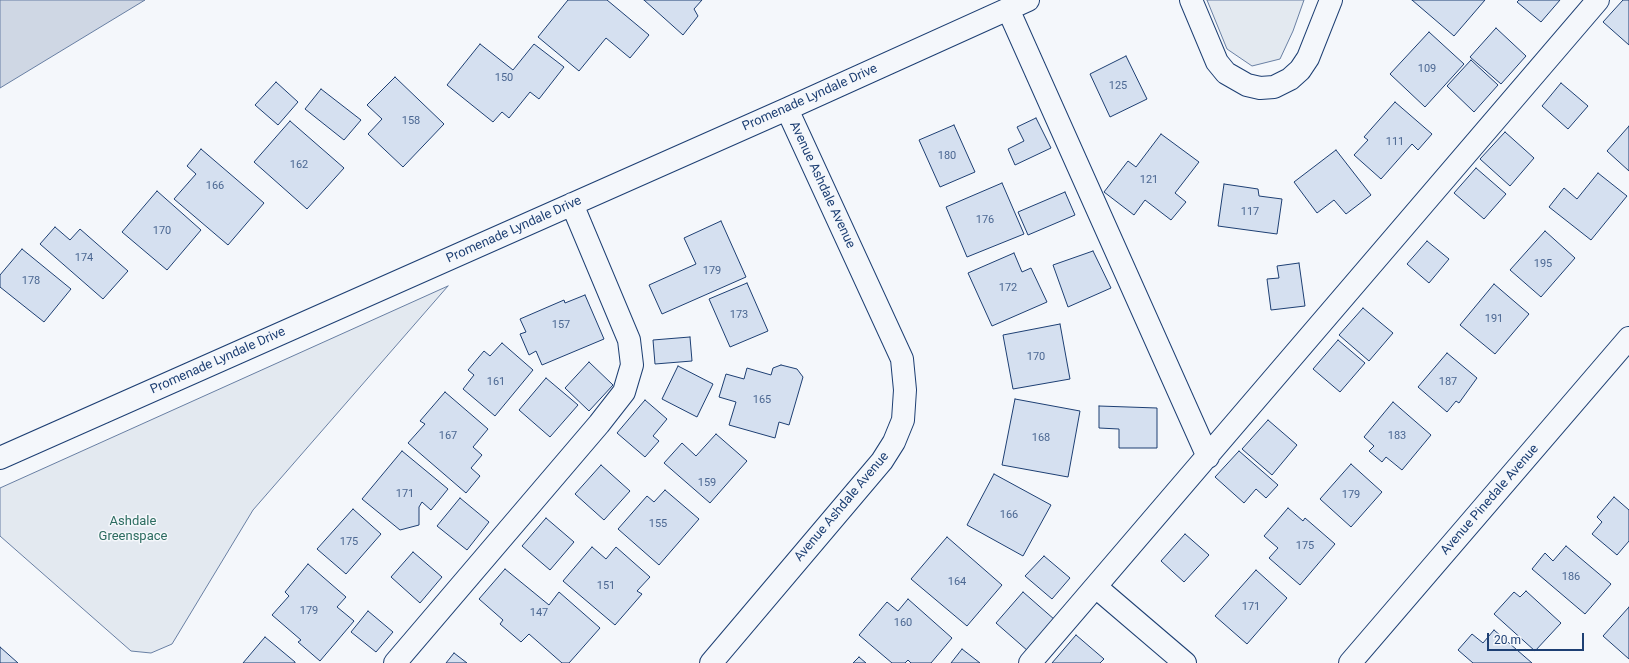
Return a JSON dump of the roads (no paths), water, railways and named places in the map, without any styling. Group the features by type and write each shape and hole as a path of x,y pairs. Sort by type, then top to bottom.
{"street":[{"name":"Promenade Lyndale Drive","path":"0,458 787,109 1028,0"},
{"path":"1191,0 1217,62 1226,73 1236,80 1247,85 1260,88 1274,87 1290,79 1300,70 1308,58 1331,0"},
{"path":"1030,663 1598,0"},
{"path":"1008,9 1208,457"},
{"name":"Avenue Ashdale Avenue","path":"711,663 882,461 894,442 903,420 906,390 902,358 787,109"},
{"path":"395,663 599,424 624,392 632,365 629,340 572,204"},
{"name":"Avenue Pinedale Avenue","path":"1350,663 1629,338"},
{"path":"1096,587 1185,663"}],"park label":[{"name":"Ashdale Greenspace","path":"133,530"}]}
